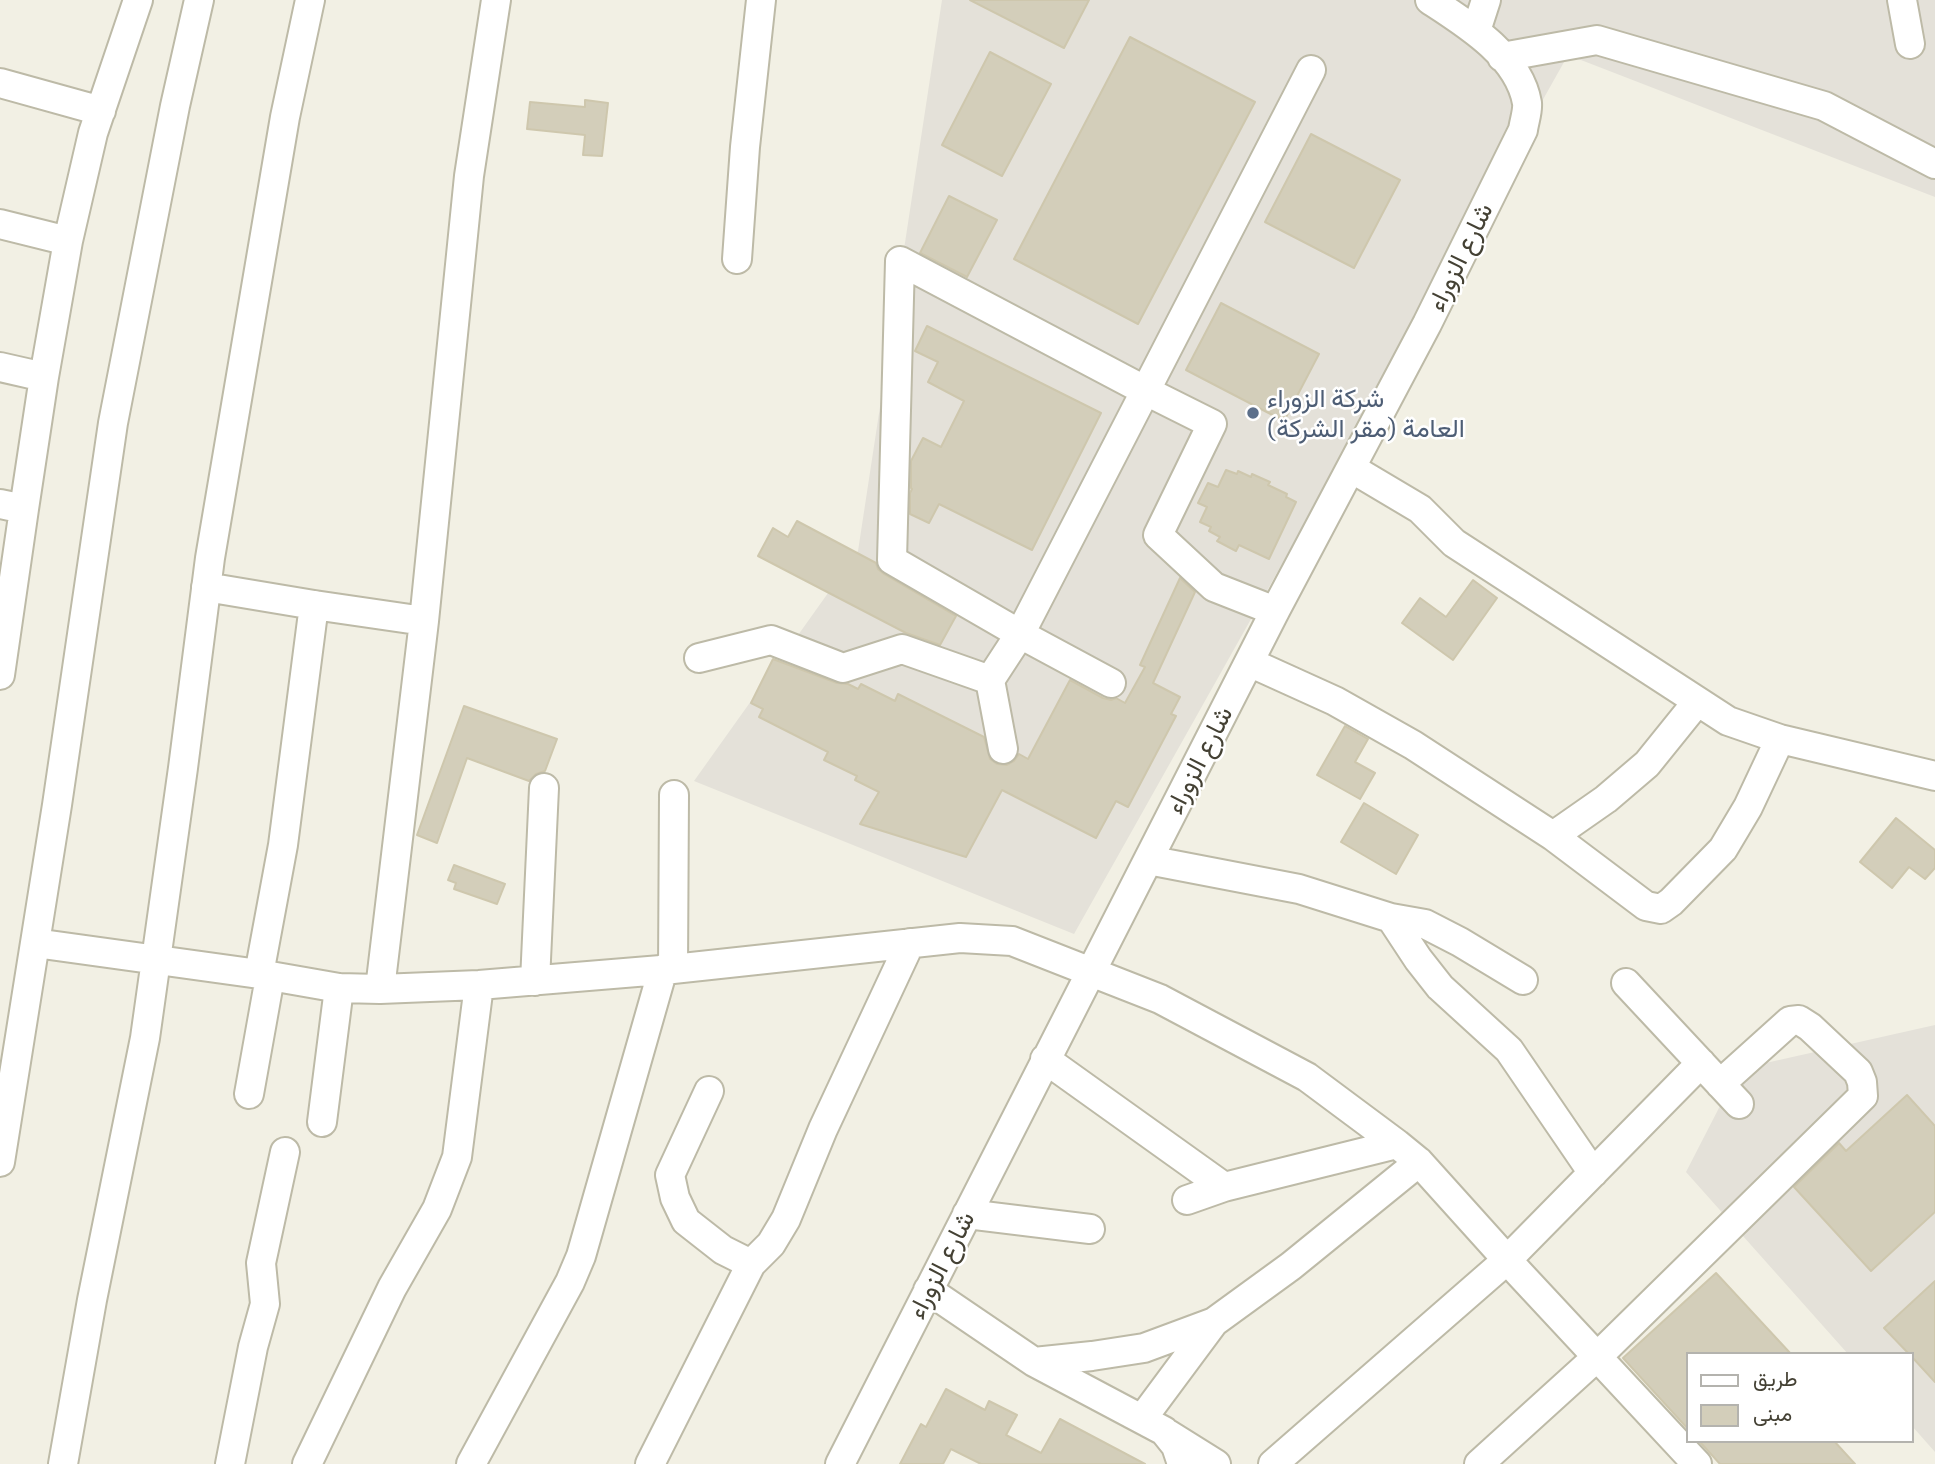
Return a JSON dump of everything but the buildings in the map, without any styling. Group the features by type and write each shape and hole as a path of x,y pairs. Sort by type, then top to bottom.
{"street":[{"path":"1,660 12,506 44,377 68,242 93,133 138,0"},
{"path":"0,1162 57,805 113,423 175,106 199,0"},
{"path":"63,1464 92,1300 145,1038 206,587 285,117 310,0"},
{"path":"380,989 424,621 469,176 496,0"},
{"path":"737,259 745,147 761,0"},
{"name":"شارع الزوراء","path":"840,1464 1090,970 1427,324 1523,130 1527,106 1521,81 1476,30 1430,0"},
{"path":"1476,30 1486,0"},
{"path":"1902,0 1910,44"},
{"path":"1502,57 1597,40 1824,106 1935,164"},
{"path":"1003,749 990,680 1020,634 1311,70"},
{"path":"0,83 101,111"},
{"path":"0,224 68,242"},
{"path":"1111,683 892,560 900,261 1212,424 1158,535 1214,587 1275,611"},
{"path":"0,367 44,377"},
{"path":"1351,468 1420,509 1454,543 1728,721 1780,739 1935,776"},
{"path":"206,587 424,621"},
{"path":"249,1094 314,605"},
{"path":"699,658 771,640 843,668 902,649 990,680"},
{"path":"1249,662 1335,701 1413,746 1553,836 1646,906 1661,909 1723,849 1748,807 1780,739"},
{"path":"1553,836 1606,799 1647,764 1697,702"},
{"path":"534,981 544,788"},
{"path":"471,1464 570,1282 581,1256 668,969 674,795"},
{"path":"1148,860 1299,889 1391,918 1425,924 1523,980"},
{"path":"1391,918 1440,987 1509,1050 1593,1173"},
{"path":"35,943 339,988 380,989 534,981 960,938 1012,941 1160,999 1307,1077 1397,1143 1419,1162 1697,1464"},
{"path":"650,1464 751,1264 771,1244 786,1219 828,1118 910,943"},
{"path":"1479,1464 1597,1357 1863,1096 1863,1082 1858,1072 1799,1020 1790,1021 1730,1094 1626,983"},
{"path":"307,1464 392,1288 437,1209 457,1157 479,985"},
{"path":"323,1122 339,988"},
{"path":"1045,1059 1224,1187"},
{"path":"1273,1464 1507,1260 1700,1063"},
{"path":"709,1091 670,1175 675,1198 687,1221 723,1250 751,1264"},
{"path":"1187,1200 1224,1187 1397,1143"},
{"path":"230,1464 253,1347 265,1304 261,1263 285,1152"},
{"path":"1034,1362 1144,1348 1214,1322 1291,1266 1419,1162"},
{"path":"967,1214 1090,1229"},
{"path":"928,1290 1034,1362 1153,1425 1216,1464"},
{"path":"1153,1425 1214,1322"},
{"path":"1153,1425 1176,1446 1182,1464"}],"shaded area":[{"path":"942,0 1935,0 1935,197 1568,55 1074,934 694,781 858,551"},
{"path":"1935,1025 1935,1452 1914,1428 1914,1352 1846,1352 1686,1172 1739,1069"}],"place":[{"name":"شركة الزوراء العامة (مقر الشركة)","path":"1253,413"}]}
